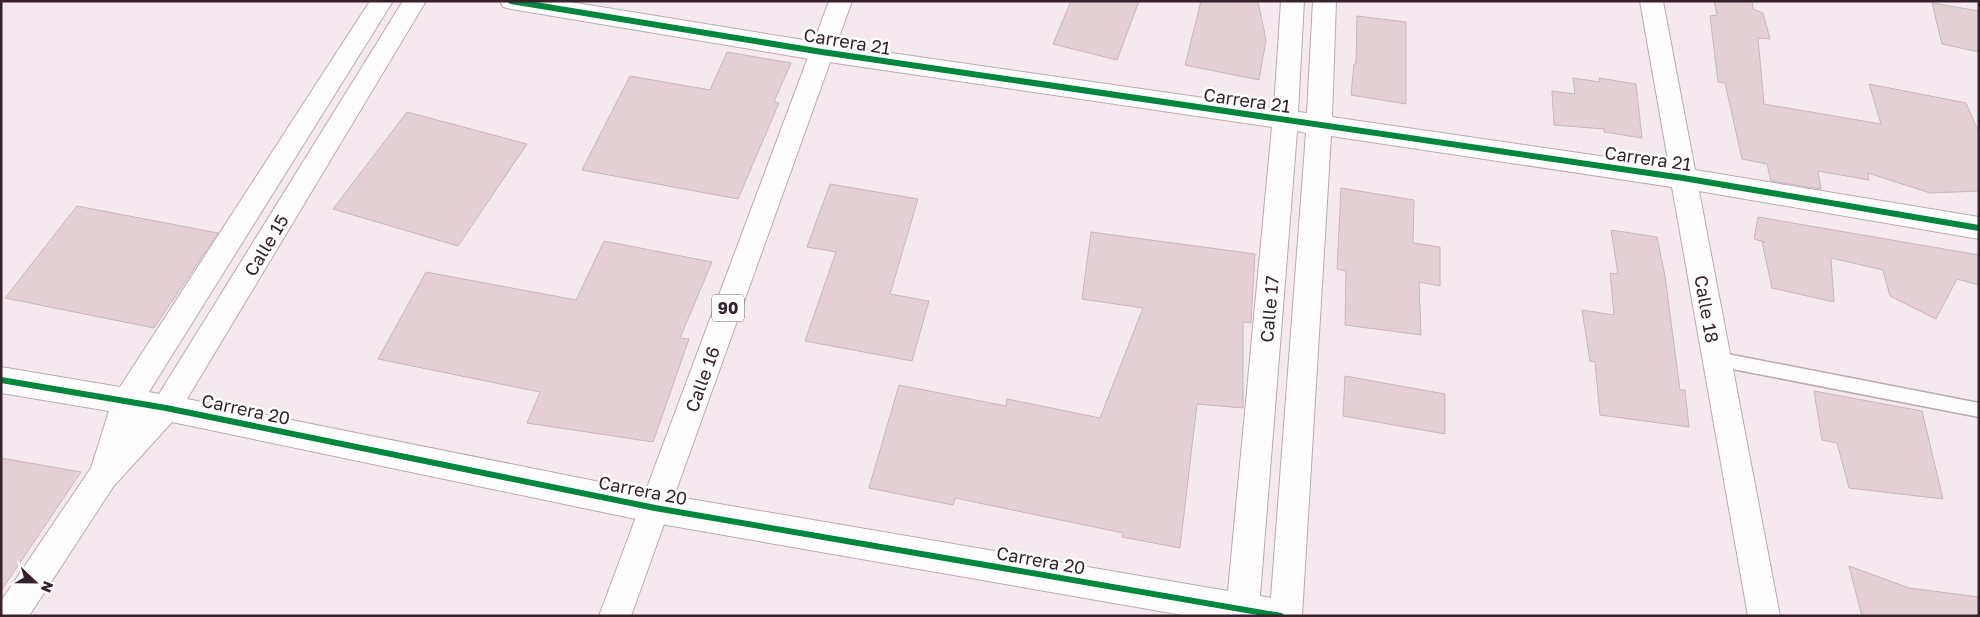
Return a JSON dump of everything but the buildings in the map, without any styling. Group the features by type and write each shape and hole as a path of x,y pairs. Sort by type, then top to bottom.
{"main road":[{"name":"Calle 15","path":"102,477 127,402 382,1"},
{"name":"Calle 15","path":"10,616 102,477 166,408 415,1"},
{"name":"Carrera 21","path":"511,1 822,52 1285,122 1683,178 1979,228"},
{"name":"Calle 16","path":"615,616 841,1"},
{"name":"Calle 17","path":"1242,613 1285,122 1293,1"},
{"name":"Calle 17","path":"1286,616 1319,126 1325,1"},
{"name":"Calle 18","path":"1651,1 1764,616"},
{"name":"Carrera 20","path":"1,380 166,408 654,508 1242,613 1281,616"}],"lane":[{"path":"1717,359 1979,410"}],"cycle path":[{"path":"511,1 822,52 1683,178 1979,228"},
{"path":"1,380 166,408 655,508 1281,616"}]}
